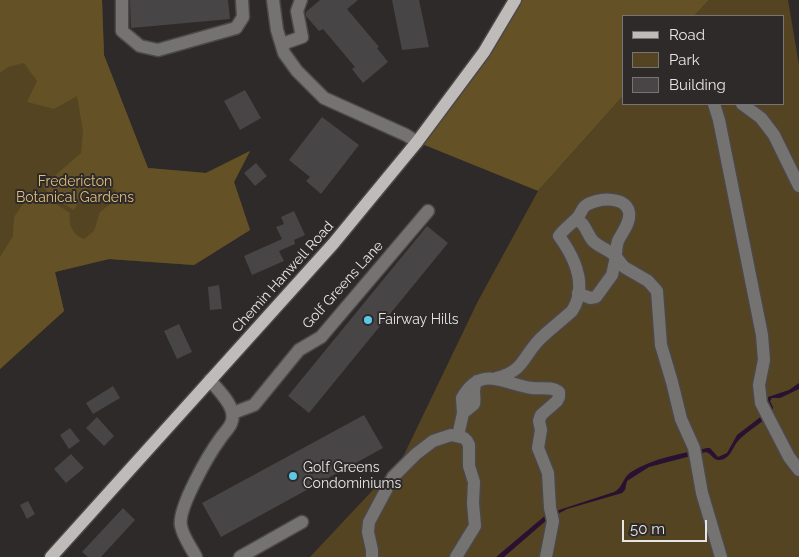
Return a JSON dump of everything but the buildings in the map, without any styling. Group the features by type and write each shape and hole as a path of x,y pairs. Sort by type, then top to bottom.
{"main road":[{"name":"Chemin Hanwell Road","path":"51,557 333,244 416,142 484,52 515,0"}],"street":[{"path":"122,0 122,31 140,46 158,50 236,28 243,18 242,0"},
{"path":"273,0 284,53 297,71 324,98 406,135 416,142"},
{"path":"282,44 302,37 297,11 301,0"},
{"path":"714,105 762,335 764,360 759,394 766,414 789,457 799,470"},
{"path":"743,105 761,118 774,135 799,186"},
{"path":"458,436 463,414 474,404 473,388 477,381 508,375 519,367 537,343 572,311 576,305 579,282 577,267 573,255 559,236 565,228 576,220 582,209 589,204 607,199 620,202 625,205 629,219 619,240 612,275 596,297 590,298 578,293"},
{"name":"Golf Greens Lane","path":"233,413 254,405 299,350 321,337 428,211"},
{"path":"576,220 583,223 595,242 612,252 629,271"},
{"path":"612,275 623,270 629,271 648,281 657,291 661,345 681,420 695,454 702,493 721,557"},
{"path":"496,378 533,388 554,389 558,392 557,401 541,416 539,421 541,430 538,448 548,473 552,521 546,557"},
{"path":"196,557 180,524 181,515 188,495 220,438 229,430 233,413 230,406 210,380"},
{"path":"372,557 368,522 393,477 416,454 433,441 458,436 464,438 468,445 469,463 474,482 473,503 475,521 473,531 456,557"},
{"path":"240,557 302,522"}],"green space":[{"name":"Fredericton Botanical Gardens","path":"0,0 102,0 104,55 148,168 206,173 250,151 234,182 250,230 194,265 109,259 55,272 64,311 0,369"},
{"name":"Fredericton Botanical Gardens","path":"0,0 102,0 104,55 148,168 206,173 250,151 234,182 250,230 194,265 109,259 55,272 64,311 0,369 0,257 13,236 14,217 25,201 41,194 70,213 72,229 84,239 94,231 100,212 113,202 116,190 100,181 86,190 74,210 50,195 43,186 81,153 83,131 77,96 54,109 27,102 37,81 24,63 8,67 0,73"},
{"path":"515,0 709,0 695,15 622,15 622,97 538,191 417,142"},
{"path":"709,0 788,0 799,65 799,557 310,557 402,459 478,301 538,191 622,97 622,105 784,105 784,15 695,15"}],"shaded area":[{"path":"799,383 799,389 780,398 772,398 770,401 773,413 742,437 726,458 717,460 706,452 649,467 627,481 625,490 622,493 567,509 548,519 504,557 496,557 547,514 614,492 628,474 640,467 668,457 707,448 710,448 718,457 727,453 737,435 767,412 766,400 768,397 789,390"}],"place":[{"name":"Fairway Hills","path":"368,320"},
{"name":"Golf Greens Condominiums","path":"293,476"}]}
